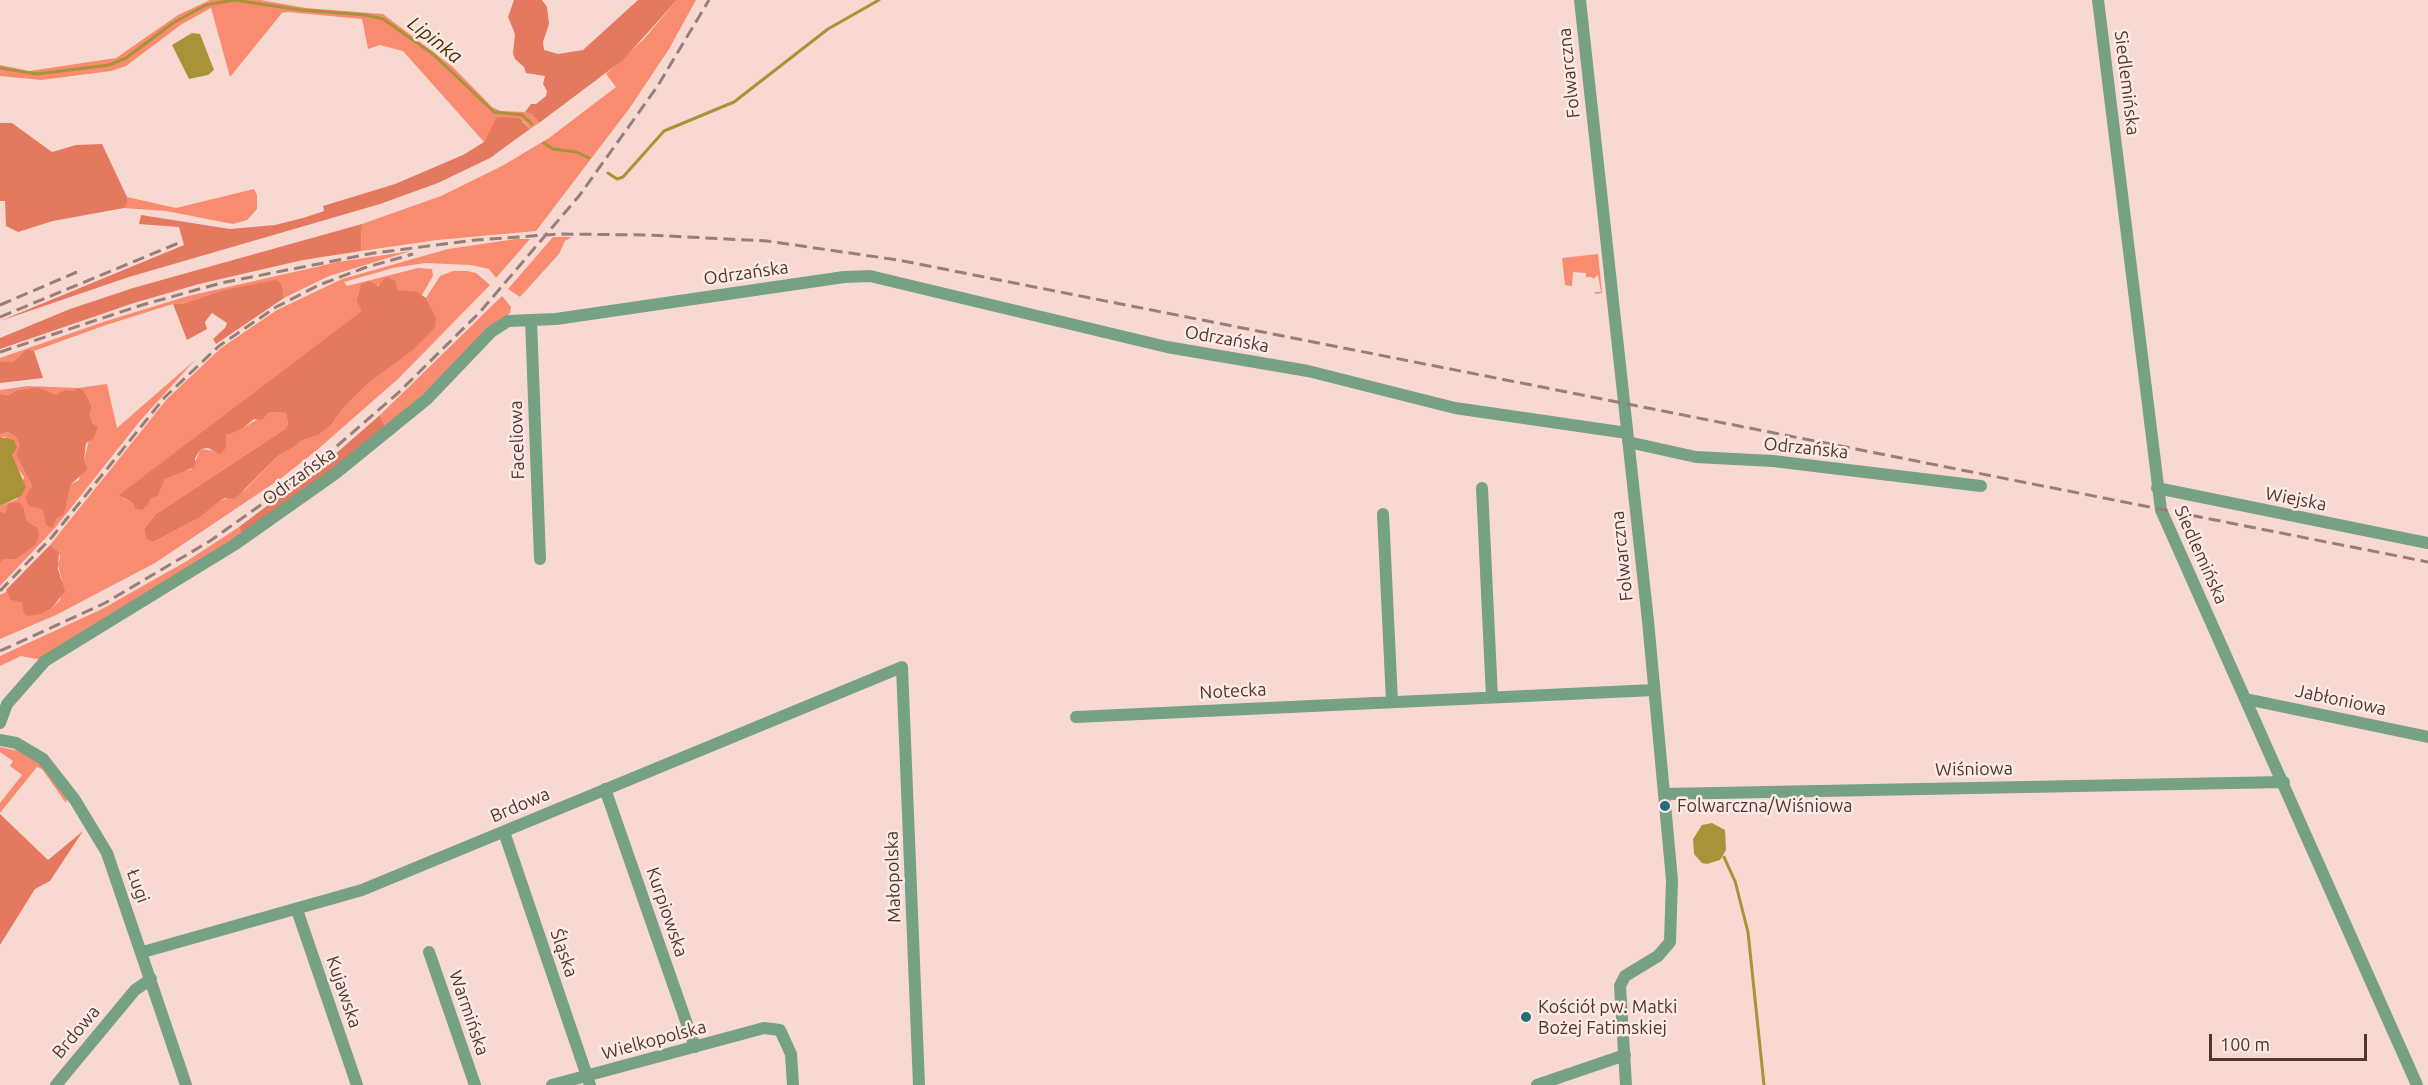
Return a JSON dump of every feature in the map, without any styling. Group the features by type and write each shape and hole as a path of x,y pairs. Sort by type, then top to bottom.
{"street":[{"name":"Folwarczna","path":"1580,0 1654,690 1672,880 1671,935 1666,950 1635,968 1625,976 1620,986 1626,1085"},
{"name":"Siedlemińska","path":"2098,0 2157,488 2164,520 2284,782 2417,1085"},
{"name":"Odrzańska","path":"0,723 7,704 45,661 262,526 336,473 427,399 491,332 508,321 556,319 844,277 870,276 893,280 929,292 1167,347 1308,371 1455,408 1627,438 1696,458 1773,461 1981,486"},
{"name":"Faceliowa","path":"531,320 540,560"},
{"path":"1482,488 1492,697"},
{"name":"Wiejska","path":"2157,488 2428,543"},
{"path":"1383,514 1392,701"},
{"name":"Brdowa","path":"143,952 362,890 902,667"},
{"name":"Małopolska","path":"902,667 919,1085"},
{"name":"Notecka","path":"1076,717 1654,690"},
{"name":"Jabłoniowa","path":"2246,699 2428,737"},
{"name":"Ługi","path":"0,740 16,743 43,759 75,800 107,853 143,952 186,1085"},
{"name":"Wiśniowa","path":"1664,794 2284,782"},
{"name":"Kurpiowska","path":"605,789 695,1047"},
{"name":"Śląska","path":"504,832 588,1081"},
{"name":"Kujawska","path":"297,910 357,1085"},
{"name":"Warmińska","path":"429,952 475,1085"},
{"name":"Brdowa","path":"56,1085 135,990 151,979"},
{"name":"Wielkopolska","path":"552,1085 588,1081 764,1028 780,1030 791,1054 793,1085"},
{"path":"1537,1085 1625,1055"}],"shaded area":[{"path":"210,0 260,0 306,8 383,14 453,67 492,107 501,111 532,114 539,123 530,129 523,121 484,142 403,51 380,45 368,49 362,19 288,12 282,13 230,77 211,8 182,24 126,66 111,71 41,80 0,76 0,65 29,71 116,58 178,15"},
{"path":"514,0 542,0 547,7 549,24 543,42 544,50 558,54 583,50 638,0 677,0 623,60 539,123 532,114 525,112 531,104 536,104 546,96 547,91 543,84 545,76 526,73 524,67 515,59 513,53 515,34 508,17"},
{"path":"677,0 696,0 669,49 629,109 536,231 437,240 361,251 362,224 441,196 502,166 549,138 616,87 606,74 644,39"},
{"path":"192,33 200,34 214,70 208,75 189,79 172,45"},
{"path":"497,117 519,118 530,129 490,158 438,183 380,204 129,277 0,321 184,245 179,227 139,224 141,215 230,229 275,225 303,218 324,211 323,206 395,184 463,155 484,142"},
{"path":"0,123 12,123 52,152 76,145 102,144 127,197 124,208 53,221 18,232 6,226 5,201 0,201"},
{"path":"254,189 257,195 257,209 247,220 233,224 166,211 124,208 127,197 176,208"},
{"path":"362,224 361,251 303,260 199,284 134,303 0,349 0,338 70,309 133,288"},
{"path":"553,237 572,237 565,241 559,254 520,297 508,289"},
{"path":"530,239 496,278 489,269 471,265 425,263 393,268 344,282 347,286 418,268 432,269 433,276 422,295 398,290 396,281 359,289 356,300 363,311 123,498 133,503 158,496 165,479 180,471 191,470 201,449 215,451 226,448 226,435 233,430 243,428 269,412 286,413 288,424 285,429 156,514 144,529 146,539 153,542 199,518 216,503 245,490 279,455 294,447 300,440 332,424 343,408 371,381 414,348 436,317 426,298 440,276 453,271 467,271 476,273 490,285 399,378 317,450 280,479 155,563 56,615 0,639 0,595 8,591 9,596 22,602 31,615 52,608 60,600 62,580 58,565 59,552 50,545 167,399 221,348 277,310 342,279 448,249"},
{"path":"411,251 329,276 284,298 282,285 271,283 223,290 106,325 34,351 26,349 13,362 0,362 0,358 106,321 188,296 338,262"},
{"path":"1598,254 1602,293 1594,292 1601,292 1598,275 1593,279 1586,277 1586,273 1573,272 1572,286 1565,285 1562,258"},
{"path":"386,277 396,281 398,290 417,292 426,298 436,317 435,327 414,349 371,381 343,408 332,424 318,435 301,440 294,447 279,455 235,499 225,498 199,518 153,542 146,539 144,529 156,514 285,429 288,424 286,413 269,412 262,420 254,419 243,428 226,435 226,448 220,454 208,448 201,449 195,458 195,467 165,479 158,496 150,499 148,505 142,510 135,508 133,503 119,495 362,311 356,300 361,284 369,281 378,286"},
{"path":"276,280 282,285 284,298 216,344 213,339 227,323 212,313 205,322 207,329 187,340 173,304 182,304 223,290"},
{"path":"502,296 511,307 510,313 386,429 380,415"},
{"path":"26,349 34,351 43,378 0,383 0,362 13,362"},
{"path":"195,360 140,421 55,528 0,586 0,564 3,559 16,559 25,551 37,527 27,521 24,509 5,513 0,511 0,506 17,499 24,477 15,465 5,437 0,437 0,434 8,432 16,437 21,446 16,455 32,486 30,492 56,519 64,513 71,484 79,480 93,424 90,415 92,406 84,391 55,395 38,387 17,390 9,395 0,394 0,390 28,386 78,388 107,384 117,428"},
{"path":"38,387 56,395 65,390 74,391 78,388 84,391 92,406 90,415 93,424 98,427 93,439 86,443 84,460 87,470 71,484 64,514 56,519 52,528 46,525 43,509 29,506 25,498 32,486 16,455 20,445 16,437 8,432 0,434 0,394 9,395 17,390"},
{"path":"380,415 386,429 242,536 239,527 333,456"},
{"path":"0,437 14,440 17,448 12,455 26,487 21,496 0,506"},
{"path":"19,502 24,509 27,521 37,527 39,534 36,544 16,559 3,559 0,564 0,511 5,513 8,504"},
{"path":"239,527 242,536 42,660 21,656 0,666 0,656 102,609 187,561"},
{"path":"50,545 59,552 58,569 65,591 52,608 41,614 27,616 23,611 22,602 11,600 6,590"},
{"path":"0,747 18,751 41,764 67,799 66,803 42,769 37,767 0,813 0,803 22,775 10,766 13,761 0,752"},
{"path":"0,814 48,860 83,831 50,881 35,889 0,945"},
{"path":"1712,823 1725,830 1726,850 1720,860 1707,864 1702,863 1694,854 1693,839 1702,825"}],"waterway":[{"name":"Lipinka","path":"0,68 37,74 109,65 126,58 173,23 206,5 234,0 301,10 366,15 383,19 433,54 494,112 522,115 532,124"},
{"name":"Lipinka","path":"608,173 617,179 623,177 664,131 734,102 828,29 879,0"},
{"name":"Lipinka","path":"544,143 553,149 576,152 589,158"},
{"path":"1724,857 1735,881 1748,932 1764,1085"}],"railway":[{"path":"0,651 105,603 210,541 307,472 397,394 480,312 579,196 657,87 709,0"},
{"path":"0,352 142,305 221,283 374,253 476,240 560,234 647,235 767,241 898,260 2428,562"},
{"path":"0,317 181,242"},
{"path":"0,591 52,537 165,397 219,346 276,307 319,285 364,268 413,254"},
{"path":"0,305 77,272"}],"place":[{"name":"Folwarczna/Wiśniowa","path":"1665,806"},
{"name":"Kościół pw. Matki Bożej Fatimskiej","path":"1526,1017"}]}
